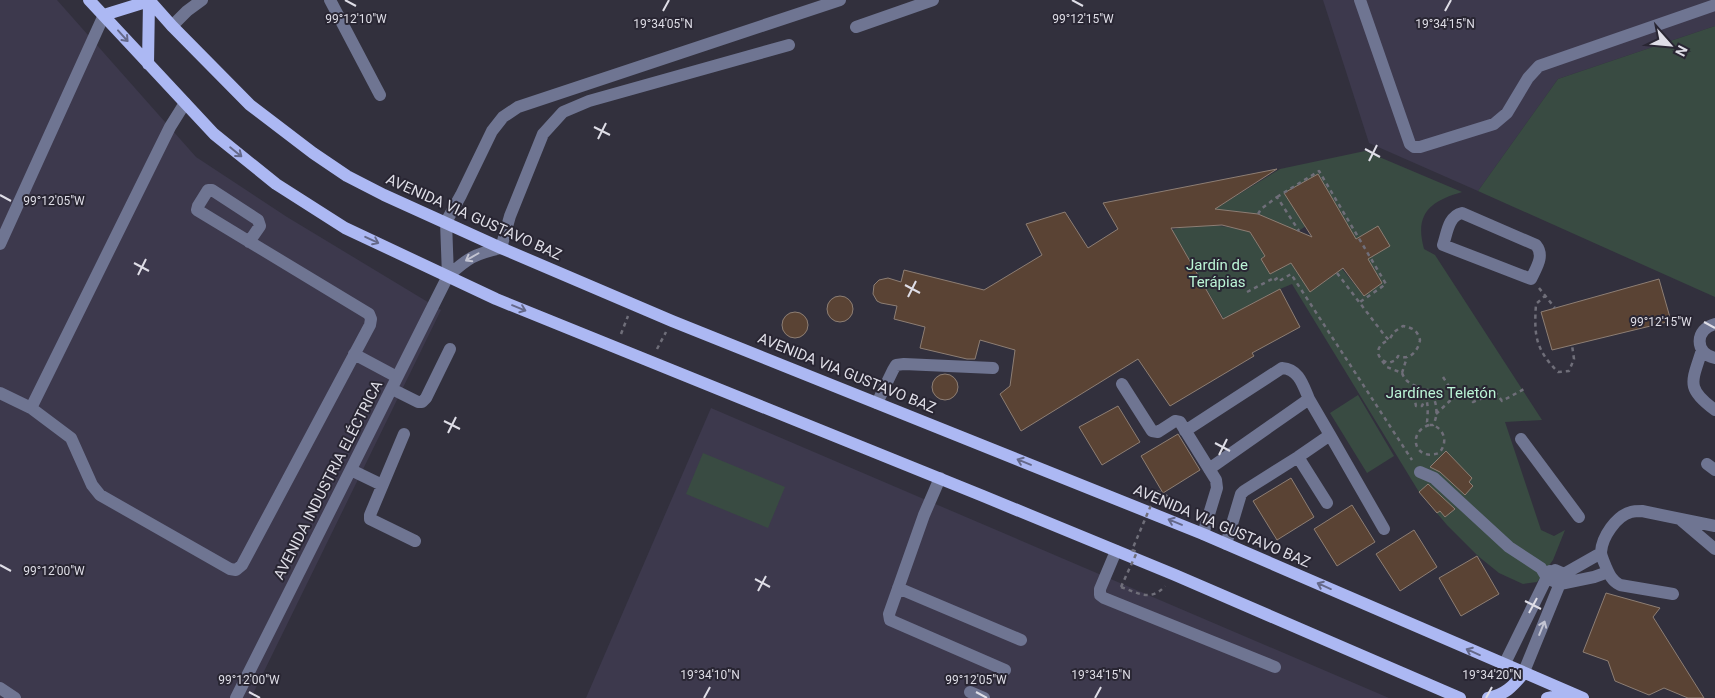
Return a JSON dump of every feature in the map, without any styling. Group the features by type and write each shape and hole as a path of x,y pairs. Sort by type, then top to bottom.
{"main road":[{"path":"90,0 214,134 276,184 345,228 496,299 1175,575 1460,698"},
{"path":"104,15 149,0 148,64"},
{"name":"AVENIDA VIA GUSTAVO BAZ","path":"149,0 250,105 313,153 347,176 384,195 501,248 672,321 1203,534 1523,674 1577,695"},
{"path":"1488,698 1499,696 1509,689 1523,674"},
{"path":"1548,698 1577,695"}],"street":[{"path":"172,26 202,0"},
{"path":"330,0 380,94"},
{"path":"446,222 492,131 503,117 518,107 840,0"},
{"path":"856,27 932,0"},
{"path":"1360,0 1410,144 1414,147 1420,147 1494,124 1506,113 1528,78 1539,66 1715,5"},
{"path":"0,244 104,15"},
{"path":"501,248 510,216 543,134 563,112 589,101 789,45"},
{"path":"31,408 170,128 185,103"},
{"path":"0,393 31,408 71,438 92,485 100,495 230,569 236,570 242,565 370,325 371,319 369,314 249,242 197,210 208,190 212,190 258,220 260,226 249,242"},
{"path":"1462,213 1536,244 1540,249 1541,256 1531,280 1443,245 1452,218 1456,214 1462,213"},
{"name":"AVENIDA INDUSTRIA ELÉCTRICA","path":"446,222 448,276"},
{"name":"AVENIDA INDUSTRIA ELÉCTRICA","path":"236,698 448,276 466,260 481,252 501,248"},
{"path":"1715,324 1708,326 1700,337 1702,350 1707,355 1715,358"},
{"path":"354,354 418,402 422,402 426,398 450,349"},
{"path":"1702,350 1692,381 1695,392 1701,400 1715,410"},
{"path":"877,403 896,365 992,368"},
{"path":"1185,431 1282,368 1290,368 1296,372 1309,399 1384,529"},
{"path":"1122,384 1152,431 1158,432 1178,420 1216,480 1217,485 1203,534"},
{"path":"1209,469 1309,399"},
{"path":"404,434 370,519 415,541"},
{"path":"1226,544 1241,494 1330,435"},
{"path":"1521,439 1579,517"},
{"path":"1298,457 1327,503"},
{"path":"351,470 382,485"},
{"path":"1420,472 1434,478 1509,546 1546,572 1562,579 1594,577 1608,572"},
{"path":"940,478 924,515 888,614 890,620 1005,670"},
{"path":"1674,594 1616,583 1608,572 1601,553 1605,538 1621,516 1631,512 1642,512 1715,526"},
{"path":"1680,519 1715,549"},
{"path":"1116,551 1100,590 1100,595 1104,598 1275,667"},
{"path":"1523,674 1562,579 1601,553"},
{"path":"1504,665 1546,572"},
{"path":"898,588 1022,640"},
{"path":"0,688 14,698"},
{"path":"970,692 984,698"}],"path":[{"path":"1258,214 1261,209 1277,197 1319,171 1386,284 1360,302"},
{"path":"1277,197 1299,231"},
{"path":"1338,272 1389,340"},
{"path":"1247,292 1272,278 1273,281 1279,277 1281,280 1291,274 1420,472"},
{"path":"1531,280 1546,295 1555,308"},
{"path":"1546,295 1536,304 1537,342 1547,361 1558,372 1569,371 1574,359 1572,345"},
{"path":"615,347 634,304"},
{"path":"651,362 672,321"},
{"path":"1382,361 1389,363 1396,360 1398,356 1407,357 1413,354 1420,340 1416,331 1409,327 1399,328 1389,340 1379,347 1378,351 1380,358 1384,365 1402,373"},
{"path":"1407,357 1402,373 1406,381 1421,390 1428,390 1434,397 1436,414"},
{"path":"1443,377 1455,396"},
{"path":"1415,387 1416,406 1422,406 1426,398"},
{"path":"1421,390 1426,398 1428,407 1427,422 1431,425 1442,432 1445,439 1438,453 1429,455 1418,450 1416,441 1419,431 1431,425 1436,414 1455,396 1466,393 1473,402 1496,393 1502,401 1526,388"},
{"path":"1171,498 1157,491 1132,550 1137,552 1121,587 1145,596 1160,592 1175,575"}],"shaded area":[{"path":"0,0 57,0 196,157 287,217 441,310 251,698 0,698"},
{"path":"1323,0 1715,0 1715,26 1558,79 1478,191 1369,143"},
{"path":"711,408 1389,698 586,698"}],"green space":[{"path":"1715,26 1715,297 1478,191 1558,79"},
{"name":"Jardínes Teletón","path":"1365,151 1462,192 1434,204 1428,210 1423,218 1421,237 1424,249 1435,255 1542,420 1505,422 1541,530 1554,536 1565,530 1553,560 1537,582 1523,584 1499,573 1478,556 1447,525 1419,492 1292,284 1224,319 1172,230 1191,226 1211,225 1250,232 1265,256 1261,259 1270,274 1291,263 1310,292 1342,269 1364,296 1381,283 1306,226 1297,232 1258,214 1213,210 1280,169"},
{"path":"1358,395 1394,456 1367,473 1330,413"},
{"path":"703,453 785,487 768,528 686,494"}],"building":[{"path":"1277,169 1215,209 1258,214 1312,237 1284,193 1318,174 1356,239 1378,226 1390,246 1368,259 1382,283 1364,296 1343,268 1310,292 1291,263 1270,274 1261,259 1265,256 1250,232 1222,225 1171,228 1223,319 1280,289 1300,327 1252,353 1254,356 1170,406 1138,359 1021,431 1000,394 1010,386 1015,350 980,340 975,359 967,359 920,348 925,327 894,319 897,306 877,301 873,294 874,285 879,280 888,278 901,282 904,270 984,290 1042,255 1026,224 1065,212 1088,248 1118,229 1103,203"},
{"path":"1659,279 1671,321 1552,350 1541,312"},
{"path":"840,296 849,300 853,309 849,318 840,322 831,318 827,309 831,300"},
{"path":"795,312 804,316 808,325 804,334 795,338 786,334 782,325 786,316"},
{"path":"945,374 954,378 958,387 954,396 945,400 936,396 932,387 936,378"},
{"path":"1118,406 1140,442 1102,465 1079,427"},
{"path":"1178,434 1200,470 1163,493 1141,456"},
{"path":"1446,451 1472,478 1469,482 1473,486 1465,495 1440,472 1430,467"},
{"path":"1291,478 1314,517 1277,540 1253,501"},
{"path":"1428,484 1455,509 1445,517 1440,511 1437,513 1419,492"},
{"path":"1352,505 1375,542 1337,566 1314,529"},
{"path":"1414,530 1437,567 1400,591 1376,554"},
{"path":"1477,556 1499,594 1461,616 1439,578"},
{"path":"1606,593 1660,608 1653,617 1704,698 1688,698 1664,688 1649,695 1615,681 1608,661 1583,652"}],"park label":[{"name":"Jardín de Terápias","path":"1217,274"}]}
